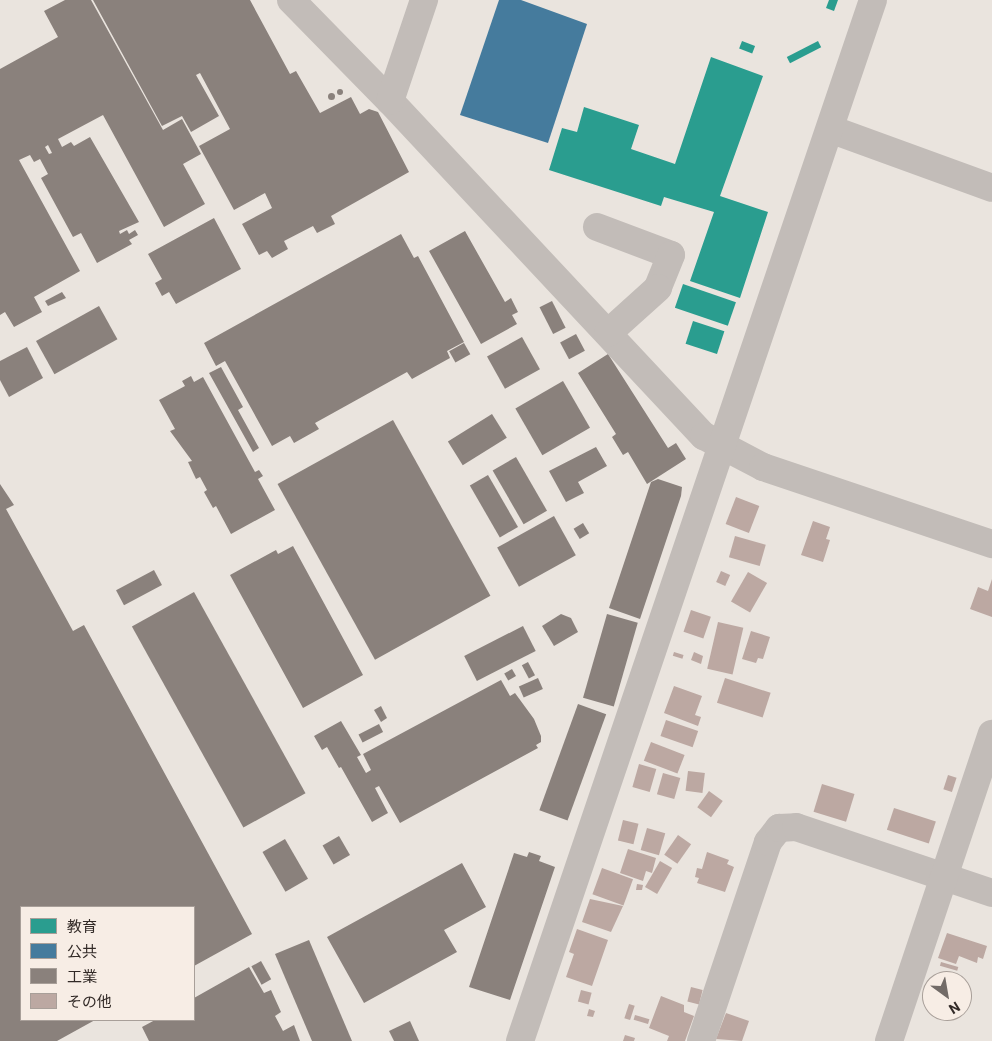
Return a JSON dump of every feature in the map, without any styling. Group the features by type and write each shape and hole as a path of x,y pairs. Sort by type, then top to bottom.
{"street":[{"path":"291,0 390,101 704,436 763,467 992,544"},
{"path":"390,101 424,0"},
{"path":"520,1041 873,0"},
{"path":"830,129 992,188"},
{"path":"597,227 671,255 658,288 608,333"},
{"path":"889,1041 992,734"},
{"path":"701,1041 768,842 780,828 796,827 992,893"}],"building: 教育":[{"path":"829,0 838,0 834,11 826,8"},
{"path":"742,41 755,46 752,53 739,48"},
{"path":"818,41 821,47 790,63 787,57"},
{"path":"711,57 763,76 720,196 768,212 740,298 690,281 714,212 664,197 661,206 549,170 562,128 577,132 584,107 639,125 631,149 675,164"},
{"path":"683,284 736,302 728,326 675,308"},
{"path":"693,321 724,331 717,354 686,344"}],"building: 公共":[{"path":"499,0 521,0 587,24 548,143 460,115"}],"building: 工業":[{"path":"65,0 91,0 163,130 182,119 201,154 183,164 205,204 164,227 103,115 58,139 62,147 71,142 74,146 90,137 139,222 119,231 120,234 127,230 129,234 135,230 138,235 129,240 132,244 97,263 81,233 73,237 41,178 48,174 40,159 34,162 30,155 19,160 80,271 34,297 42,312 14,327 5,312 0,315 0,69 58,37 44,11","holes":["48,145 52,153 49,154 45,147"]},
{"path":"93,0 250,0 290,74 296,71 320,113 351,97 360,114 369,109 378,112 409,172 331,216 335,224 317,233 313,226 284,241 288,249 272,258 267,251 259,255 242,224 272,208 265,193 234,210 199,146 230,129 200,73 196,75 219,116 191,132 182,116 162,126"},
{"path":"340,89 343,92 340,95 337,92"},
{"path":"331,93 334,96 331,99 328,96"},
{"path":"214,218 241,269 176,304 169,292 162,296 155,283 162,279 148,254"},
{"path":"465,231 505,302 511,298 518,312 512,315 517,324 481,344 429,251"},
{"path":"401,234 414,258 418,256 464,342 447,351 450,358 412,379 407,372 315,423 319,429 294,443 290,436 272,446 225,361 216,366 204,343"},
{"path":"62,292 66,298 48,306 45,301"},
{"path":"552,301 566,328 553,334 540,307"},
{"path":"99,306 117,339 54,374 36,341"},
{"path":"576,334 585,351 569,359 560,342"},
{"path":"522,337 540,369 505,389 487,356"},
{"path":"464,343 470,354 455,363 449,351"},
{"path":"27,347 43,378 9,397 0,380 0,361"},
{"path":"608,354 668,448 676,443 686,459 647,484 628,452 623,455 612,437 616,434 578,373"},
{"path":"221,367 243,407 238,410 259,448 253,452 209,373"},
{"path":"191,376 194,382 203,377 255,472 259,470 263,476 258,479 275,510 231,534 216,506 213,508 204,492 207,490 200,477 196,479 188,462 192,461 170,431 175,429 159,400 185,386 182,381"},
{"path":"563,381 590,428 542,455 515,408"},
{"path":"492,414 507,438 463,465 448,442"},
{"path":"393,420 490,596 375,660 278,484"},
{"path":"596,447 607,466 578,482 584,493 566,502 549,471"},
{"path":"516,457 547,511 524,524 493,470"},
{"path":"488,475 518,527 500,537 470,486"},
{"path":"658,479 682,487 681,496 640,619 609,608 651,482"},
{"path":"0,484 14,505 6,509 73,631 84,625 252,934 195,965 195,906 20,906 20,1021 93,1021 57,1041 0,1041"},
{"path":"554,516 576,555 519,587 497,548"},
{"path":"583,523 589,533 580,539 574,529"},
{"path":"293,546 363,675 303,708 230,575 276,550 278,554"},
{"path":"154,570 162,585 124,605 116,590"},
{"path":"194,592 306,793 243,828 132,626"},
{"path":"561,614 571,618 578,632 554,646 542,626"},
{"path":"607,614 638,623 614,706 583,698"},
{"path":"523,626 536,651 477,681 464,656"},
{"path":"528,662 535,675 529,679 522,665"},
{"path":"512,669 516,676 508,680 504,674"},
{"path":"538,678 543,689 524,698 519,687"},
{"path":"501,680 510,696 515,693 534,719 541,736 541,742 536,745 538,748 400,823 379,786 375,788 388,813 372,822 341,767 339,768 327,747 322,750 314,736 341,721 361,755 357,757 366,773 371,770 363,754"},
{"path":"578,704 606,714 568,820 539,810"},
{"path":"381,706 387,718 381,722 374,710"},
{"path":"379,724 383,732 363,742 359,734"},
{"path":"339,836 350,855 334,865 323,845"},
{"path":"285,839 308,879 285,892 262,852"},
{"path":"529,852 541,856 539,861 555,867 510,1000 469,987 514,853 527,857"},
{"path":"462,863 486,907 444,930 457,952 364,1003 327,937"},
{"path":"309,940 352,1041 312,1041 275,954"},
{"path":"261,961 271,979 262,985 251,966"},
{"path":"249,967 264,993 271,990 281,1012 275,1016 283,1031 294,1025 300,1041 149,1041 142,1027 153,1021 195,1021 195,997"},
{"path":"410,1021 419,1041 394,1041 389,1031"}],"building: その他":[{"path":"736,497 759,506 749,533 726,524"},
{"path":"813,521 830,527 826,539 830,540 823,562 801,555"},
{"path":"735,536 766,545 760,566 729,557"},
{"path":"721,571 730,575 725,586 716,582"},
{"path":"748,572 767,583 750,612 731,601"},
{"path":"992,579 992,617 970,609 978,587 988,591"},
{"path":"691,610 711,617 703,639 684,632"},
{"path":"718,622 743,628 733,675 707,669"},
{"path":"751,631 770,637 763,659 758,658 756,663 742,659"},
{"path":"674,652 684,655 682,659 673,656"},
{"path":"694,652 703,656 701,664 691,660"},
{"path":"725,678 771,693 763,718 717,703"},
{"path":"674,686 702,696 695,715 701,717 698,726 664,713"},
{"path":"666,720 698,731 693,747 660,736"},
{"path":"651,742 685,755 677,774 644,761"},
{"path":"639,764 656,769 650,792 632,787"},
{"path":"688,771 705,773 702,793 686,791"},
{"path":"663,773 680,778 674,799 657,794"},
{"path":"948,775 957,778 952,792 943,789"},
{"path":"822,784 855,794 846,822 814,812"},
{"path":"709,791 723,801 711,817 697,807"},
{"path":"894,808 936,822 929,843 887,830"},
{"path":"623,820 639,824 633,844 618,840"},
{"path":"647,828 665,833 659,855 641,850"},
{"path":"678,835 691,844 677,864 664,855"},
{"path":"628,849 656,858 652,873 646,871 643,881 620,873"},
{"path":"707,852 729,860 727,864 734,867 725,892 697,883 699,878 695,877 697,868 702,869"},
{"path":"660,861 672,868 657,894 645,887"},
{"path":"602,868 633,879 623,906 592,894"},
{"path":"637,884 643,885 642,890 636,890"},
{"path":"590,899 623,906 611,932 582,922"},
{"path":"577,929 608,940 592,986 566,977 574,954 569,952"},
{"path":"947,933 987,946 983,959 978,957 977,963 959,956 956,964 938,958"},
{"path":"941,962 958,967 957,971 940,966"},
{"path":"691,987 703,990 699,1004 687,1002"},
{"path":"581,990 592,993 589,1004 578,1002"},
{"path":"661,996 684,1005 684,1012 694,1016 685,1041 667,1041 669,1036 649,1028"},
{"path":"629,1004 635,1006 630,1020 624,1018"},
{"path":"589,1009 595,1011 593,1017 587,1016"},
{"path":"726,1013 749,1021 742,1041 716,1039"},
{"path":"635,1015 649,1019 648,1024 634,1020"},
{"path":"625,1035 635,1038 634,1041 623,1041"}]}
